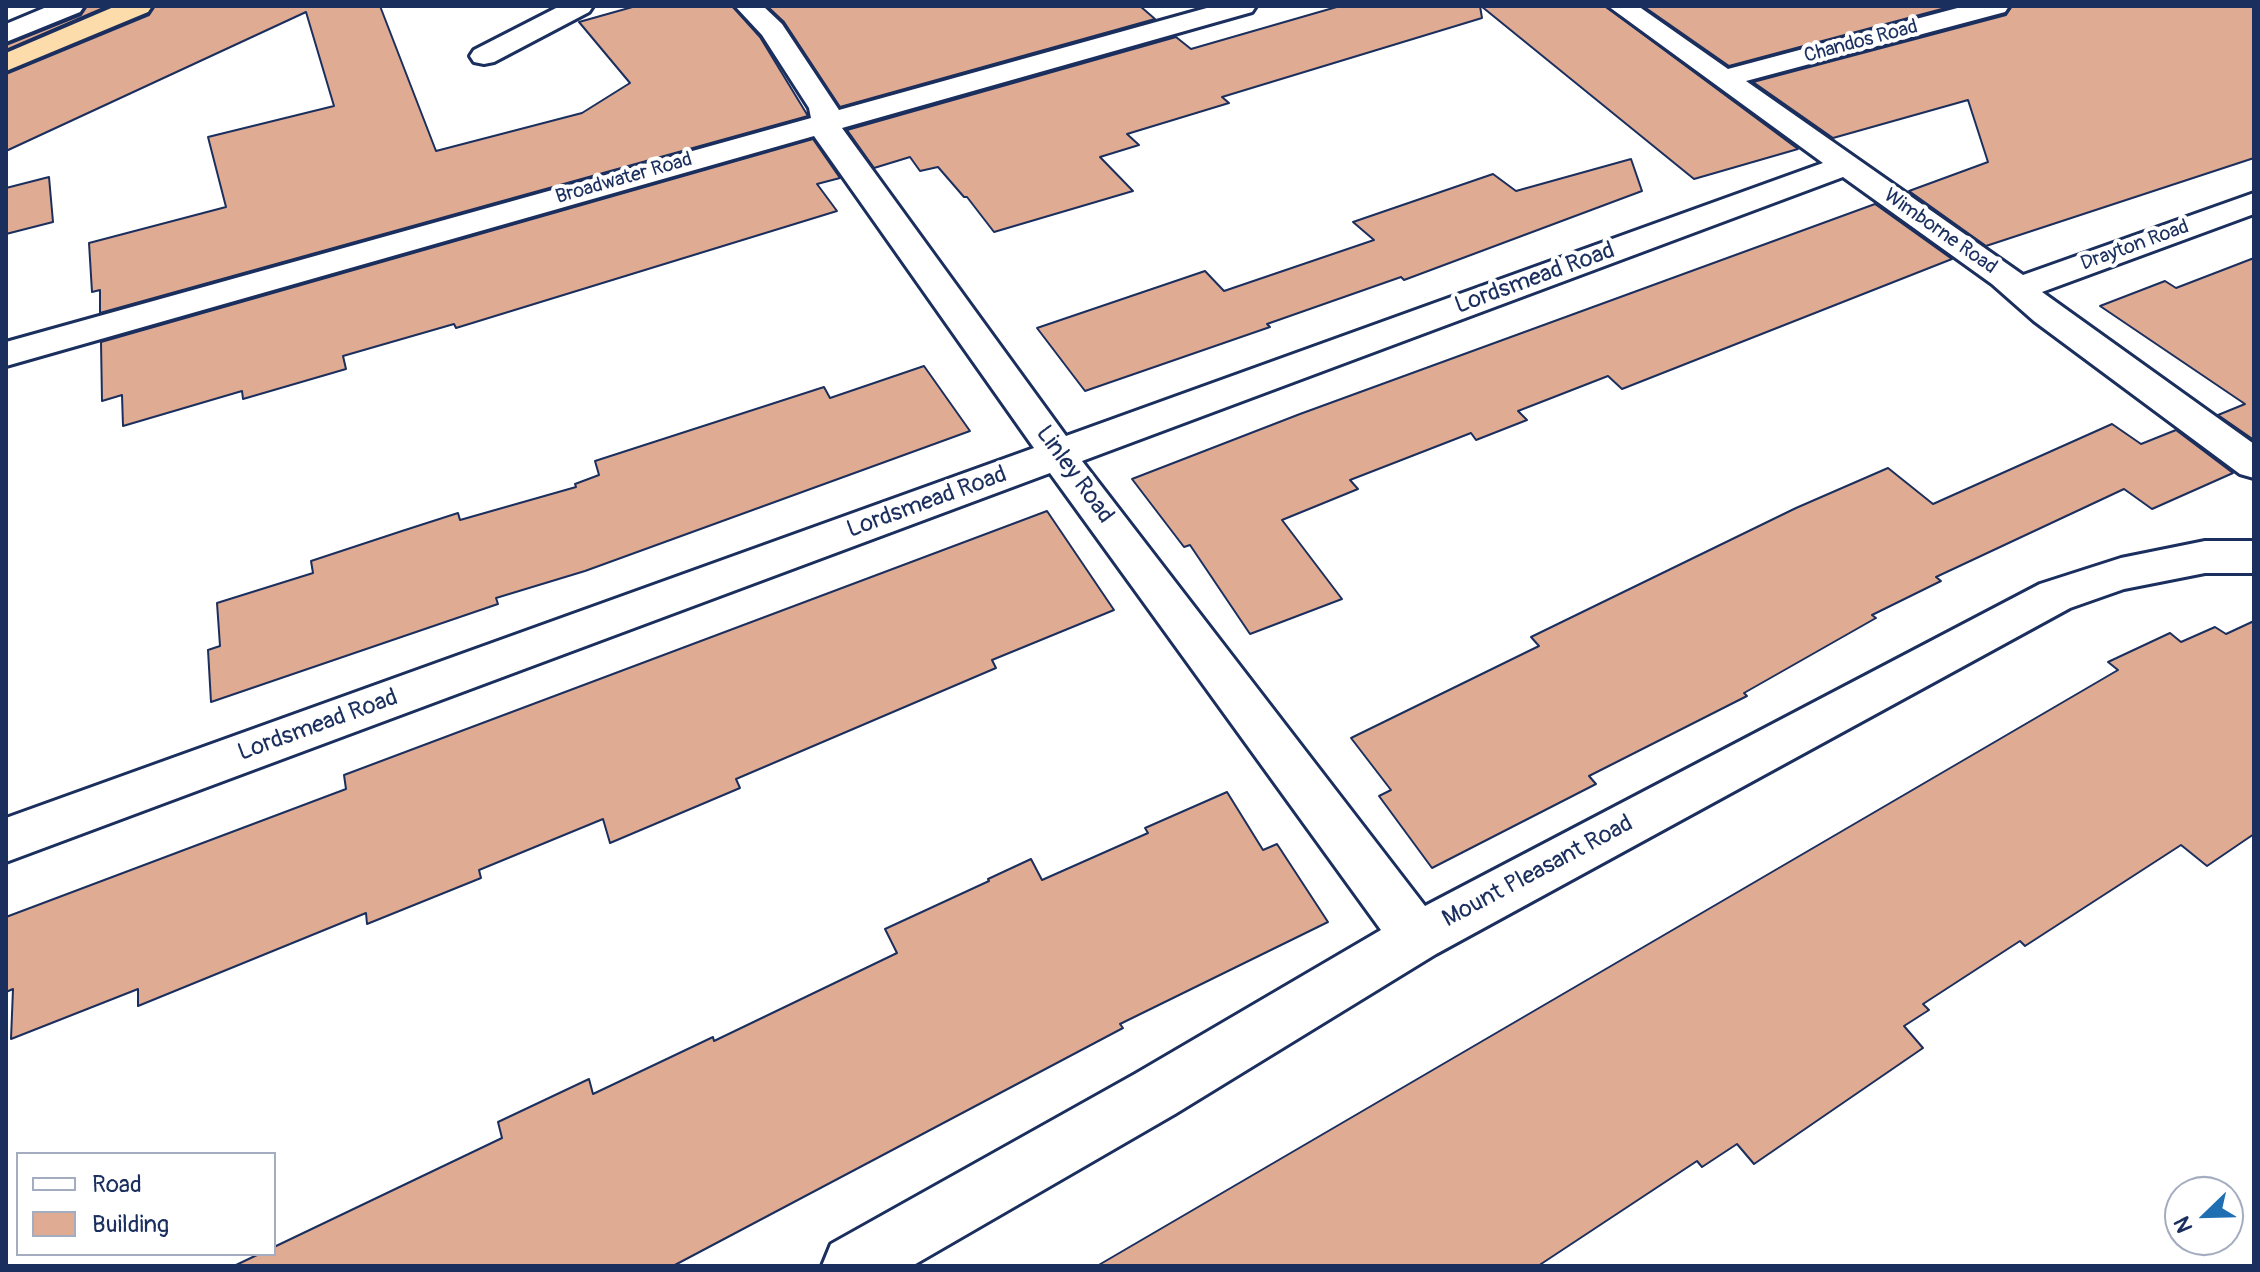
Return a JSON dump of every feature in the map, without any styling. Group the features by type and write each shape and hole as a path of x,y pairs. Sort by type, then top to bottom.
{"highway":[{"path":"6,63 139,6"}],"street":[{"path":"6,34 71,6"},
{"path":"484,56 580,6"},
{"name":"Linley Road","path":"748,6 772,30 824,108 828,134 1083,493 1099,510 1417,937"},
{"name":"Broadwater Road","path":"6,354 824,122 1187,12 1243,6"},
{"name":"Wimborne Road","path":"1621,6 1847,165 2254,464"},
{"name":"Chandos Road","path":"1725,78 1996,6"},
{"name":"Lordsmead Road","path":"6,840 1847,165"},
{"name":"Drayton Road","path":"2010,283 2254,203"},
{"name":"Mount Pleasant Road","path":"853,1266 1155,1094 1417,937 2055,596 2121,574 2205,557 2254,557"}],"building":[{"path":"87,6 108,6 6,50 6,45 81,15"},
{"path":"155,6 380,6 436,151 582,113 630,83 579,22 636,6 732,6 760,37 808,116 100,313 100,290 92,292 89,243 226,207 208,137 334,106 306,12 6,151 6,74 149,15"},
{"path":"767,6 1140,6 1155,19 840,107 784,22"},
{"path":"1340,6 1480,6 1482,18 1222,97 1229,103 1127,134 1139,145 1100,157 1133,191 994,232 938,167 920,171 910,157 874,168 847,130 1176,37 1191,49"},
{"path":"1481,6 1605,6 1798,149 1694,179"},
{"path":"1643,6 1953,6 1729,66"},
{"path":"2012,6 2254,6 2254,158 1986,246 1909,191 1988,162 1968,100 1833,138 1753,82 2006,15"},
{"path":"813,139 840,178 817,184 837,211 456,328 454,324 343,356 346,369 243,399 242,391 123,426 122,395 102,401 101,342"},
{"path":"1631,159 1642,191 1404,280 1401,277 1267,324 1270,327 1085,391 1037,328 1205,271 1224,291 1374,240 1353,222 1493,174 1516,191"},
{"path":"49,177 53,222 6,234 6,188"},
{"path":"1875,204 1952,259 1622,389 1608,376 1518,411 1527,420 1476,440 1471,433 1350,480 1358,489 1282,520 1342,599 1250,634 1190,545 1184,547 1132,479 1300,414"},
{"path":"2254,258 2254,440 2218,415 2245,404 2100,306 2165,281 2176,288"},
{"path":"924,366 970,431 585,571 496,598 498,604 211,702 208,650 220,646 217,603 313,573 311,561 402,531 458,513 460,520 576,487 575,484 599,475 595,461 824,387 830,398"},
{"path":"2112,424 2141,444 2176,430 2233,473 2152,509 2124,489 1936,577 1941,581 1872,615 1876,618 1744,693 1747,696 1589,776 1596,784 1432,868 1379,796 1391,790 1351,738 1539,646 1531,637 1796,508 1888,468 1933,504"},
{"path":"1047,511 1114,610 992,660 996,668 736,779 740,788 610,843 603,819 479,870 481,878 367,924 366,913 138,1006 138,989 11,1039 13,989 6,992 6,917 346,789 344,775"},
{"path":"2254,621 2254,834 2207,866 2181,845 2025,946 2020,941 1923,1004 1929,1010 1904,1026 1923,1048 1754,1164 1737,1144 1702,1167 1697,1161 1538,1266 1097,1266 2118,670 2108,662 2170,633 2181,642 2215,627 2226,634"},
{"path":"1227,792 1263,850 1277,844 1328,922 1120,1024 1123,1028 673,1266 234,1266 255,1256 276,1256 276,1246 502,1138 498,1122 589,1079 593,1094 713,1037 714,1041 897,953 885,929 988,879 1031,859 1042,880 1148,833 1145,828"}]}
